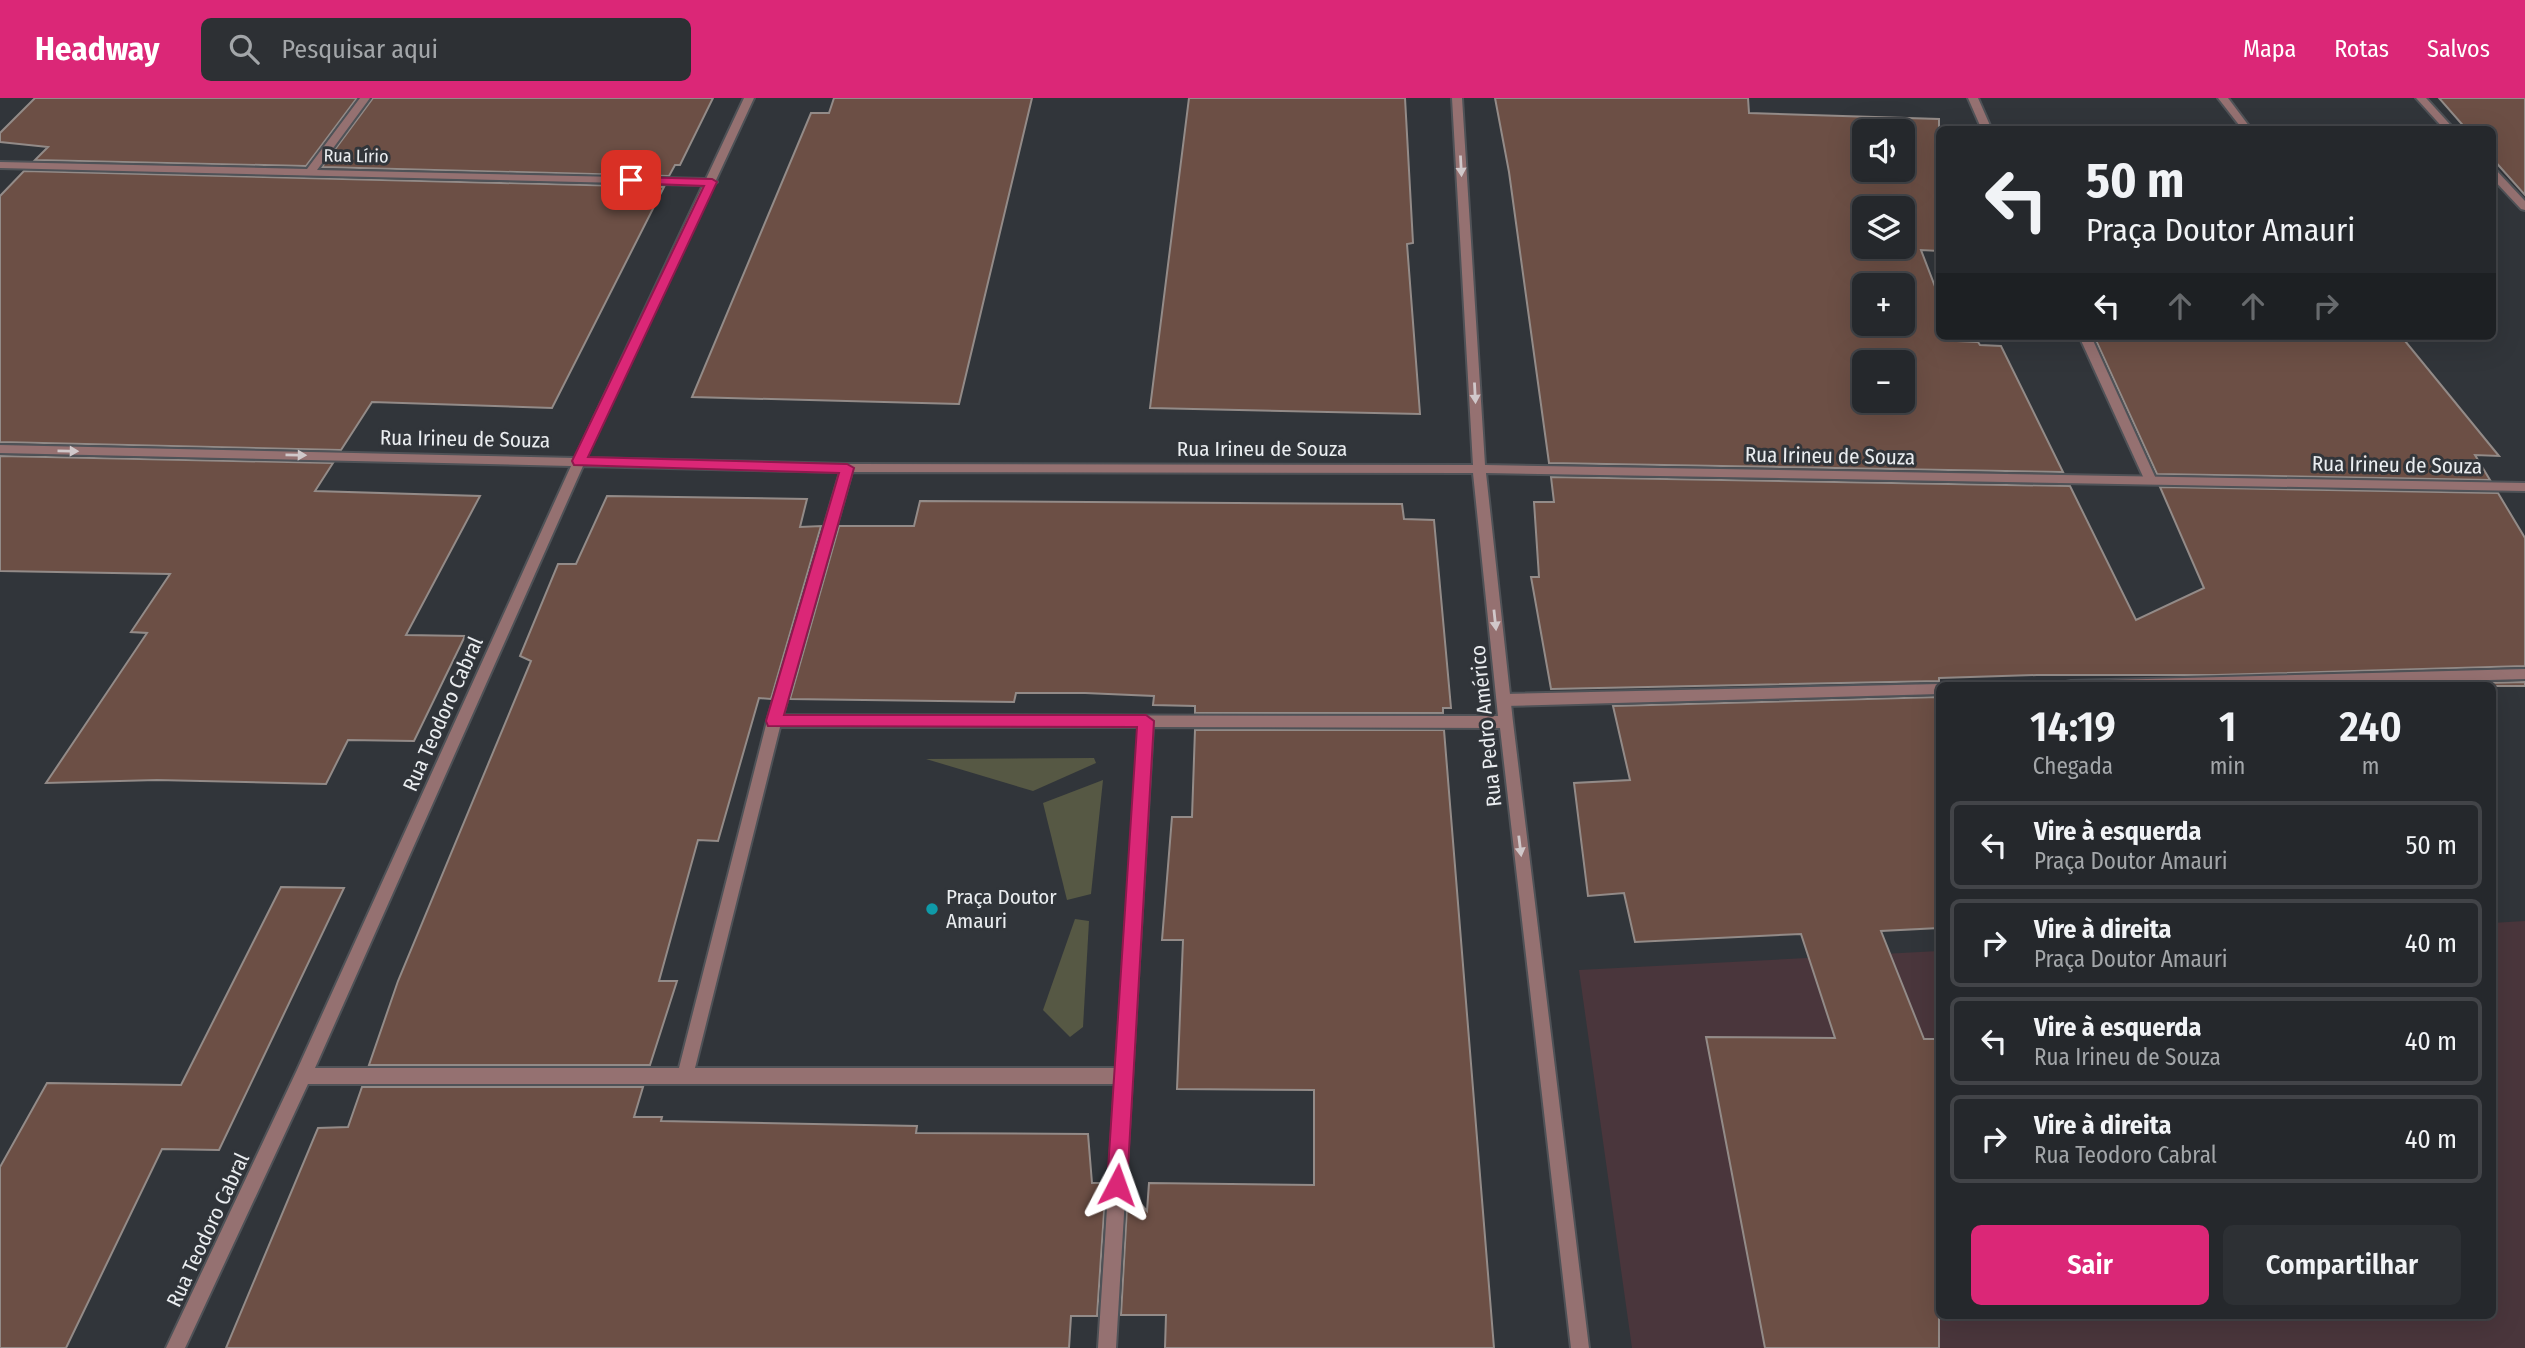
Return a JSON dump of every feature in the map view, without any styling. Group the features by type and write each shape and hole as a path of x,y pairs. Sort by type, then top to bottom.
{"street":[{"path":"310,172 365,98"},
{"name":"Rua Teodoro Cabral","path":"175,1348 303,1076 579,461 712,182 749,98"},
{"name":"Rua Pedro Américo","path":"1457,98 1479,468 1506,722 1580,1348"},
{"path":"1973,98 1985,126"},
{"path":"2223,98 2245,126"},
{"path":"2421,98 2447,126"},
{"name":"Rua Lírio","path":"0,165 712,182"},
{"path":"2496,176 2525,206"},
{"path":"2087,340 2151,481"},
{"name":"Rua Irineu de Souza","path":"0,449 847,468 1479,468 2524,488"},
{"path":"685,1076 774,721 847,468"},
{"path":"2222,682 2525,674"},
{"path":"1504,701 1936,689"},
{"path":"774,721 1506,722"},
{"path":"1107,1348 1146,721"},
{"path":"303,1076 1124,1076"}],"shaded area":[{"path":"2525,921 2525,1348 1632,1348 1579,970 1936,951 1936,1319 2496,1319 2496,923"}],"green space":[{"path":"1094,758 1096,763 1033,791 926,759"},
{"path":"1103,780 1091,894 1067,900 1043,803"},
{"path":"1075,919 1089,921 1083,1027 1070,1037 1043,1010"}],"building":[{"path":"35,98 357,98 306,166 35,160 48,147 0,142 0,133"},
{"path":"373,98 713,98 680,165 675,165 669,176 322,167"},
{"path":"834,98 1032,98 959,404 692,397 811,113 829,113"},
{"path":"1189,98 1405,98 1413,243 1407,244 1420,414 1150,408"},
{"path":"1495,98 1748,98 1749,113 1939,119 1939,126 1936,126 1936,251 1921,250 1936,289 1936,340 2001,346 2063,472 1549,463 1509,172"},
{"path":"2439,98 2525,98 2525,195 2496,162 2496,126 2464,126"},
{"path":"24,171 664,187 552,408 372,402 341,450 0,442 0,196"},
{"path":"2096,340 2404,340 2499,456 2475,455 2490,480 2157,474"},
{"path":"0,456 333,463 315,491 480,496 406,635 465,636 414,741 348,740 326,784 157,780 46,783 147,633 131,632 170,574 0,571"},
{"path":"1551,477 2070,486 2136,620 2204,588 2160,487 2498,493 2525,538 2525,666 2215,675 2037,675 1939,678 1939,681 1551,689 1531,577 1539,577 1534,502 1554,502"},
{"path":"607,496 807,499 800,527 821,526 771,699 759,698 718,841 698,840 659,981 677,981 650,1065 369,1065 398,981 531,661 520,656 558,564 576,564"},
{"path":"920,501 1402,504 1404,519 1434,520 1451,708 1443,708 1443,713 1195,713 1195,706 1153,705 1154,696 1085,693 1016,693 1014,702 790,699 839,526 914,526"},
{"path":"2525,682 2525,686 2496,686 2496,683"},
{"path":"1936,697 1936,928 1881,931 1924,1039 1936,1039 1936,1319 1939,1319 1939,1348 1765,1348 1706,1037 1835,1038 1801,934 1635,942 1624,893 1588,896 1574,783 1630,780 1613,706"},
{"path":"1195,730 1444,730 1494,1348 1165,1348 1166,1315 1121,1315 1128,1189 1147,1211 1149,1183 1314,1185 1314,1090 1177,1089 1183,940 1162,940 1172,817 1192,817"},
{"path":"281,887 344,888 219,1150 162,1149 66,1348 0,1348 0,1167 47,1083 181,1085"},
{"path":"362,1087 643,1087 634,1117 662,1117 661,1121 917,1126 916,1133 1088,1134 1092,1183 1106,1183 1097,1316 1071,1316 1069,1348 226,1348 318,1128 348,1127"}],"place":[{"name":"Praça Doutor Amauri","path":"932,909"}],"route":[{"path":"631,180 712,182 579,461 847,468 774,721 1146,721 1117,1185"}]}
